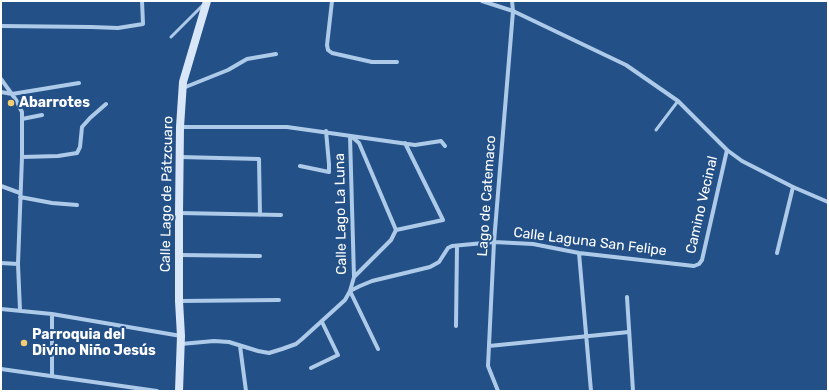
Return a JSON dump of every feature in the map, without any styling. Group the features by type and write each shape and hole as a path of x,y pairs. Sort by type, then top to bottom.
{"street":[{"path":"1,26 118,28 143,24 142,1"},
{"name":"Calle Lago de Pátzcuaro","path":"179,391 180,340 178,255 180,126 183,82 207,1"},
{"path":"332,1 327,46 328,50 372,62 397,62"},
{"path":"482,1 513,11 626,65 678,101 727,150 742,161 793,187 828,202"},
{"name":"Lago de Catemaco","path":"498,391 488,366 494,242 513,11 512,1"},
{"path":"183,88 228,70 247,59 276,54"},
{"path":"1,79 20,106 22,119 18,264 20,310"},
{"path":"1,92 12,94 79,83"},
{"path":"22,157 77,154 80,147 82,126 106,104"},
{"path":"22,119 42,115"},
{"path":"180,126 287,126 415,145 441,141 445,146"},
{"path":"300,166 329,172 326,131"},
{"path":"350,136 359,143 396,230"},
{"name":"Calle Lago La Luna","path":"350,136 354,277 350,291"},
{"path":"354,277 390,240 396,230 443,220 405,143"},
{"name":"Camino Vecinal","path":"699,264 702,260 727,150"},
{"path":"180,157 259,159 260,215"},
{"path":"1,186 20,195 52,203 77,205"},
{"path":"778,253 793,187"},
{"path":"179,213 281,215"},
{"name":"Calle Laguna San Felipe","path":"1,309 52,314 124,327 180,340 229,342 269,353 296,344 345,300 350,291 372,281 430,267 439,262 448,248 494,242 533,244 579,253 694,266 699,264"},
{"path":"456,326 458,246"},
{"path":"579,253 591,391"},
{"path":"178,255 260,256"},
{"path":"1,262 18,264"},
{"path":"350,291 378,349"},
{"path":"628,297 633,391"},
{"path":"179,301 279,300"},
{"path":"52,314 52,376"},
{"path":"311,368 338,355 322,322"},
{"path":"489,346 629,332"},
{"path":"240,346 246,391"},
{"path":"1,369 157,391"}],"lane":[{"path":"171,37 207,1"},
{"path":"656,130 678,101"}],"place":[{"name":"Abarrotes","path":"11,103"},
{"name":"Parroquia del Divino Niño Jesús","path":"24,343"}]}
